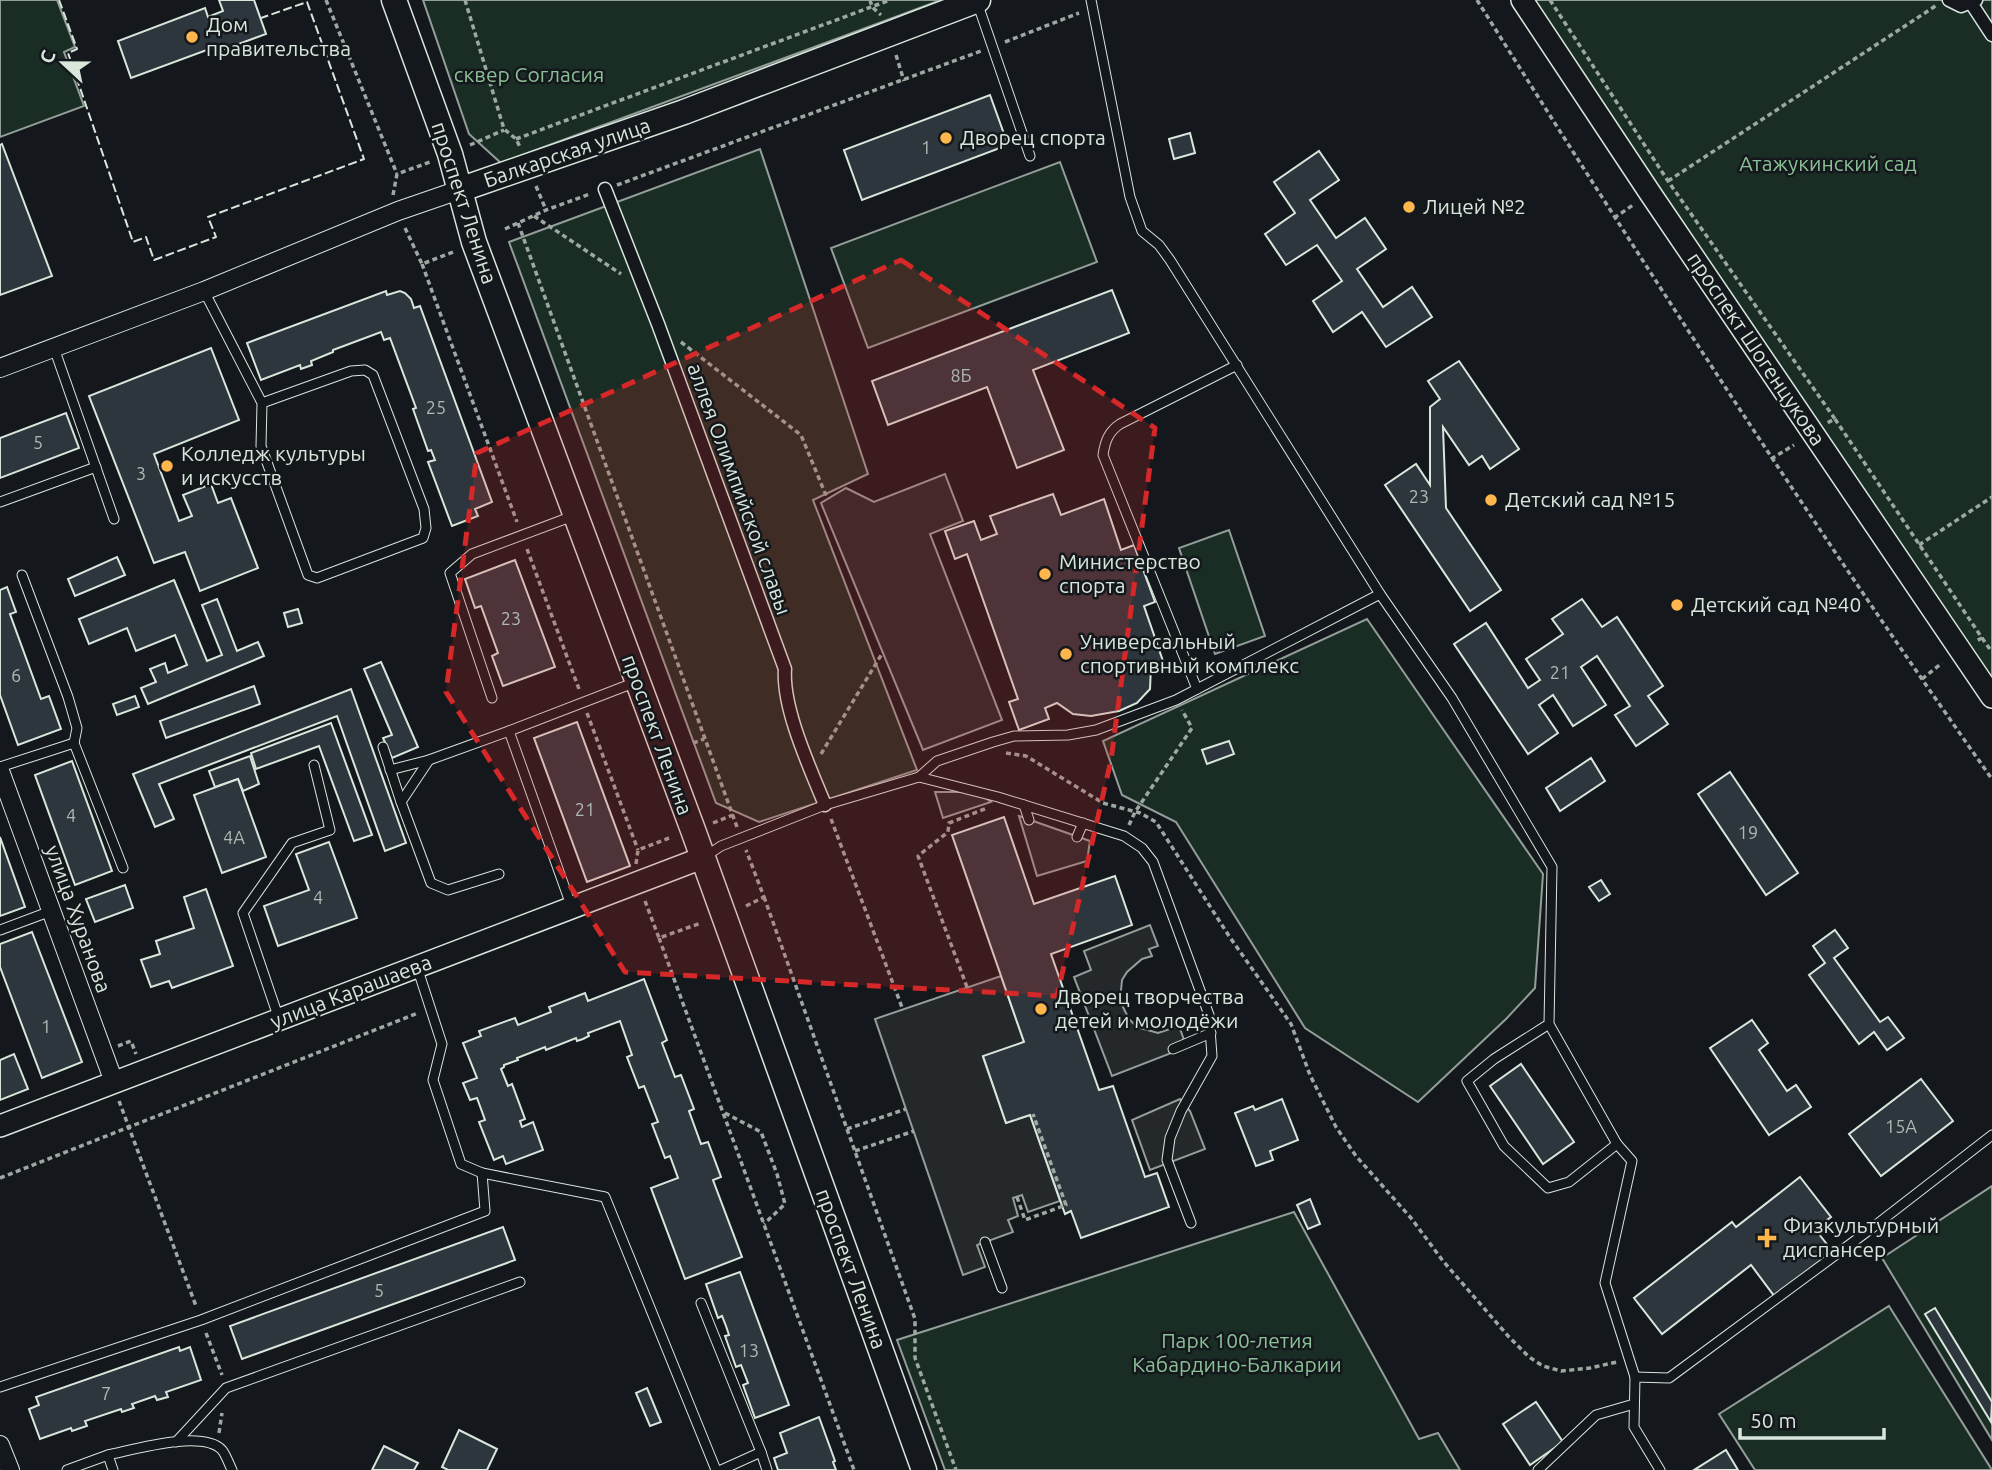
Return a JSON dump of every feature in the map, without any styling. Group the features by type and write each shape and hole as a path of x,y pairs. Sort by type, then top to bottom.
{"main road":[{"name":"проспект Ленина","path":"394,0 450,154 474,242 638,682 924,1470"},
{"name":"Балкарская улица","path":"460,190 684,112 977,0"}],"street":[{"name":"проспект Шогенцукова","path":"1522,0 1650,194 1992,697"},
{"path":"1946,0 1961,6 1974,2 1992,35"},
{"name":"аллея Олимпийской славы","path":"605,189 658,324 785,669 784,689 811,771 825,804"},
{"name":"Балкарская улица","path":"0,368 204,291 398,211 460,190"},
{"name":"улица Хуранова","path":"2,779 115,1088"},
{"name":"улица Карашаева","path":"0,1126 115,1088 279,1019 702,858"},
{"path":"0,1445 10,1470"}],"lane":[{"path":"977,0 1030,156"},
{"path":"1093,4 1130,197 1142,231 1159,244 1171,260 1380,594 1452,698 1552,867 1549,1024 1617,1144 1632,1161 1605,1283 1635,1377 1633,1427 1660,1470"},
{"path":"204,291 262,403 261,446 308,575 317,578 423,538 426,528 424,509 373,375 365,370 351,371 262,403"},
{"path":"54,348 114,519"},
{"path":"1197,689 1103,455 1104,444 1119,424 1237,365"},
{"path":"0,502 96,467"},
{"path":"492,698 450,573 472,554 574,516"},
{"path":"22,575 68,697 77,728 74,743 123,868"},
{"path":"702,858 721,846 825,804 919,777 937,761 993,742 1014,736 1068,735 1096,730 1176,700 1380,594"},
{"path":"390,770 429,760 638,682"},
{"path":"509,731 573,909"},
{"path":"2,779 74,743"},
{"path":"383,747 431,883 448,890 499,874"},
{"path":"401,802 429,760"},
{"path":"279,1019 243,913 292,843 330,830 314,765"},
{"path":"919,777 1024,805 1124,836 1142,848 1153,862 1209,1015 1211,1033 1212,1056 1181,1111 1170,1138 1167,1160 1191,1223"},
{"path":"1024,805 1029,820"},
{"path":"1077,837 1083,823"},
{"path":"0,930 51,911"},
{"path":"417,967 442,1044 433,1080 461,1164 482,1173 605,1196 718,1470 761,1452"},
{"path":"1549,1024 1494,1059 1468,1081 1504,1146 1548,1188 1569,1182 1617,1144"},
{"path":"1173,1049 1211,1033"},
{"path":"1635,1377 1669,1378 1872,1228 1992,1135"},
{"path":"0,1387 201,1320 485,1212 482,1173"},
{"path":"985,1242 1002,1288"},
{"path":"176,1442 226,1388 520,1282"},
{"path":"701,1303 767,1470"},
{"path":"1538,1470 1597,1415 1634,1404"},
{"path":"67,1470 107,1455 176,1442 204,1440 221,1449 232,1470"},
{"path":"107,1455 113,1470"}],"path":[{"path":"326,0 397,174 392,197"},
{"path":"465,0 504,130 516,139 521,151"},
{"path":"870,0 872,7 883,17"},
{"path":"516,139 890,0"},
{"path":"1477,0 1614,218 1771,459 1992,779"},
{"path":"1550,0 1668,181 1835,419 1992,653"},
{"path":"1662,185 1946,0"},
{"path":"505,229 546,210 904,81 1093,4"},
{"path":"896,55 904,81"},
{"path":"465,147 504,130"},
{"path":"678,155 680,162"},
{"path":"397,174 430,162"},
{"path":"535,184 546,210"},
{"path":"1614,218 1633,205"},
{"path":"534,215 645,291"},
{"path":"518,223 738,830"},
{"path":"405,226 422,264 638,850 635,873"},
{"path":"422,264 457,250"},
{"path":"658,324 801,435 825,493 830,498"},
{"path":"1825,424 1835,419"},
{"path":"1771,459 1794,445"},
{"path":"1919,545 1992,497"},
{"path":"1972,643 1982,638"},
{"path":"811,771 883,652"},
{"path":"1922,680 1942,663"},
{"path":"1124,836 1135,811 1192,728 1176,700"},
{"path":"693,743 705,738"},
{"path":"993,742 1004,753 1026,756 1103,803 1135,811 1156,822 1228,936 1291,1024 1324,1105 1356,1156 1411,1218 1443,1261 1529,1357 1543,1366 1561,1371 1629,1359"},
{"path":"825,804 903,1010"},
{"path":"967,987 918,856 948,832 949,822 992,807"},
{"path":"713,823 733,815"},
{"path":"638,850 669,838"},
{"path":"745,848 915,1319 915,1358 956,1470"},
{"path":"643,896 854,1470"},
{"path":"746,906 764,897"},
{"path":"659,938 701,923"},
{"path":"0,1178 431,1008"},
{"path":"117,1047 131,1041 139,1062"},
{"path":"115,1088 201,1320"},
{"path":"847,1129 906,1109"},
{"path":"723,1112 761,1132 777,1174 785,1204 764,1224"},
{"path":"1018,1223 1066,1205 1033,1114"},
{"path":"855,1151 914,1131"},
{"path":"1017,1197 1025,1220"}],"highlighted area":[{"path":"901,260 1155,428 1111,760 1057,996 625,972 446,692 477,453"}],"green space":[{"path":"0,0 57,0 75,47 64,52 84,106 0,137"},
{"name":"сквер Согласия","path":"423,0 941,0 501,163 469,134"},
{"name":"Атажукинский сад","path":"1522,0 1992,0 1992,697"},
{"path":"760,149 868,474 813,500 917,770 759,822 716,803 509,242"},
{"path":"1060,162 1097,262 868,348 831,248"},
{"path":"1229,530 1265,636 1215,654 1179,548"},
{"path":"1367,619 1543,874 1535,988 1418,1102 1305,1028 1176,822 1122,795 1103,741"},
{"path":"1992,1186 1992,1440 1882,1258"},
{"name":"Парк 100-летия Кабардино-Балкарии","path":"1294,1212 1419,1439 1438,1433 1460,1470 945,1470 897,1340"},
{"path":"1889,1306 1992,1470 1755,1470 1719,1414"}],"shaded area":[{"path":"945,474 963,521 930,534 1002,720 923,750 821,503 846,488 874,502"},
{"path":"935,792 978,792 991,802 943,818"},
{"path":"1019,816 1090,841 1087,861 1037,876"},
{"path":"1150,925 1158,946 1149,949 1152,956 1142,959 1127,972 1122,980 1120,1001 1129,1019 1137,1027 1158,1033 1179,1026 1184,1040 1172,1045 1174,1052 1112,1076 1074,977 1091,970 1084,951"},
{"path":"1001,976 1024,1042 983,1057 1006,1123 1030,1115 1060,1201 1028,1212 1022,1195 1013,1198 1018,1216 1008,1220 1013,1232 977,1245 985,1267 963,1275 875,1019"},
{"path":"1180,1099 1190,1111 1205,1149 1150,1170 1132,1120"}],"building":[{"name":"Дом правительства","path":"219,0 254,0 266,34 225,49 223,44 131,78 118,41 205,8 208,17 223,11"},
{"path":"990,95 1008,145 862,200 844,150"},
{"path":"1190,133 1195,153 1174,159 1169,139"},
{"path":"2,144 52,276 0,295 0,145"},
{"path":"1319,151 1339,180 1310,200 1336,238 1365,218 1386,249 1357,269 1383,307 1412,287 1432,317 1386,347 1362,312 1333,332 1313,301 1342,281 1317,245 1286,265 1265,234 1295,213 1274,182"},
{"path":"1112,290 1129,333 1033,370 1064,450 1017,468 987,387 888,425 872,381"},
{"path":"386,291 387,295 400,291 405,293 414,308 420,306 492,502 475,509 478,516 452,526 428,462 435,460 431,450 428,451 413,409 416,408 390,338 384,340 381,332 333,350 311,361 312,365 301,369 300,365 261,380 247,343"},
{"name":"Колледж культуры и искусств","path":"211,348 239,420 154,454 179,521 192,516 183,495 211,484 218,503 231,498 258,568 200,591 185,552 154,563 89,396"},
{"path":"1459,361 1519,449 1490,469 1482,456 1469,465 1443,427 1446,508 1501,590 1470,611 1385,485 1416,464 1430,485 1430,407 1440,399 1428,381"},
{"path":"66,413 79,448 0,478 0,438"},
{"path":"1053,494 1061,515 1104,499 1121,550 1134,545 1155,602 1144,606 1164,664 1151,666 1150,689 1137,703 1119,711 1091,716 1073,714 1057,703 1045,708 1049,719 1019,730 1009,702 1018,699 967,554 955,559 945,531 974,521 981,540 997,534 990,516"},
{"path":"117,557 125,575 75,596 68,579"},
{"path":"515,560 555,667 503,686 492,656 498,653 481,606 475,608 465,579"},
{"path":"174,580 207,661 222,655 202,605 217,599 237,651 258,642 264,656 148,704 141,688 156,682 150,669 165,663 168,673 187,665 175,635 136,651 127,628 89,644 79,619"},
{"path":"7,587 16,612 10,614 41,699 49,696 61,729 18,745 0,695 0,590"},
{"path":"1582,599 1602,627 1617,617 1663,686 1648,696 1668,724 1636,746 1615,715 1630,706 1597,656 1581,667 1606,705 1573,726 1553,695 1539,705 1558,733 1528,754 1454,644 1486,623 1528,688 1540,680 1526,659 1563,634 1552,619"},
{"path":"298,609 302,623 288,627 284,613"},
{"path":"381,662 418,747 392,758 383,738 392,735 364,669"},
{"path":"254,686 260,704 166,738 160,721"},
{"path":"351,689 406,843 385,851 337,716 159,784 174,819 155,827 133,774"},
{"path":"135,696 139,707 117,715 113,704"},
{"path":"577,722 630,866 587,882 534,738"},
{"path":"331,723 372,835 354,841 319,746 256,769 251,753"},
{"path":"1229,741 1234,754 1207,764 1202,750"},
{"path":"250,756 259,784 243,791 238,779 215,787 209,771"},
{"path":"1591,758 1605,781 1560,811 1546,788"},
{"path":"72,761 112,871 75,885 35,775"},
{"path":"1730,772 1798,873 1766,895 1698,794"},
{"path":"238,779 266,857 222,873 194,795"},
{"name":"Дворец творчества детей и молодёжи","path":"1004,817 1034,904 1115,876 1132,925 1051,954 1099,1090 1113,1086 1145,1177 1157,1173 1169,1207 1081,1238 1071,1211 1065,1214 1030,1115 1006,1123 983,1056 1024,1042 952,835"},
{"path":"0,837 25,907 0,916"},
{"path":"329,842 357,918 278,946 264,906 309,890 296,854"},
{"path":"1601,880 1610,894 1599,901 1589,887"},
{"path":"125,885 133,908 95,922 86,899"},
{"path":"206,889 233,966 172,988 169,981 151,987 141,960 160,954 156,941 194,928 184,897"},
{"path":"1835,930 1848,948 1834,958 1880,1022 1888,1017 1904,1038 1887,1050 1874,1032 1859,1044 1809,975 1825,963 1813,946"},
{"path":"32,932 82,1062 42,1078 0,967 0,944"},
{"path":"644,979 667,1040 662,1043 675,1077 681,1075 694,1109 689,1111 701,1144 708,1142 721,1177 713,1180 742,1257 685,1279 651,1188 678,1178 670,1156 665,1158 652,1124 658,1122 644,1086 639,1088 627,1057 632,1055 620,1021 588,1033 589,1036 583,1039 577,1041 576,1038 517,1058 518,1060 504,1065 501,1069 508,1086 512,1084 525,1119 520,1121 522,1127 533,1122 543,1150 506,1164 503,1156 494,1160 479,1122 485,1120 477,1098 470,1100 463,1083 477,1078 463,1043 481,1036 479,1031 515,1018 518,1025 551,1012 549,1007 585,993 588,1001"},
{"path":"1752,1020 1768,1043 1759,1050 1787,1091 1796,1085 1811,1107 1769,1135 1710,1048"},
{"path":"14,1054 28,1089 0,1100 0,1060"},
{"path":"1521,1064 1574,1142 1543,1164 1490,1086"},
{"path":"1921,1079 1953,1121 1881,1176 1849,1134"},
{"path":"1282,1099 1298,1140 1270,1151 1273,1160 1256,1166 1235,1113 1253,1106 1255,1110"},
{"path":"1800,1177 1831,1217 1815,1229 1833,1252 1775,1297 1751,1265 1662,1334 1634,1298 1732,1222 1736,1227"},
{"path":"1310,1199 1320,1224 1308,1229 1297,1205"},
{"path":"503,1227 515,1260 242,1359 230,1326"},
{"path":"740,1272 789,1405 755,1418 743,1385 748,1383 741,1365 736,1367 725,1336 729,1335 726,1326 722,1316 718,1318 706,1284"},
{"path":"1935,1308 1992,1402 1991,1422 1925,1314"},
{"path":"179,1347 180,1351 190,1347 201,1380 166,1392 168,1397 157,1400 155,1396 132,1404 134,1408 122,1412 121,1409 85,1421 87,1426 72,1431 71,1428 40,1439 29,1409 39,1405 36,1397"},
{"path":"647,1388 661,1422 650,1426 636,1393"},
{"path":"1536,1402 1563,1442 1530,1465 1503,1424"},
{"path":"819,1417 836,1470 778,1470 774,1458 787,1453 780,1433"},
{"path":"459,1430 497,1449 487,1470 448,1470 442,1467"},
{"path":"384,1446 418,1463 414,1470 372,1470"},
{"path":"1726,1450 1738,1470 1694,1470"}],"fence":[{"path":"59,0 77,49 68,53 133,242 146,237 154,260 216,237 208,217 364,159 307,2 261,18"}],"place":[{"name":"Дом правительства","path":"192,37"},
{"name":"Дворец спорта","path":"946,138"},
{"name":"Лицей №2","path":"1409,207"},
{"name":"Колледж культуры и искусств","path":"167,466"},
{"name":"Детский сад №15","path":"1491,500"},
{"name":"Министерство спорта","path":"1045,574"},
{"name":"Детский сад №40","path":"1677,605"},
{"name":"Универсальный спортивный комплекс","path":"1066,654"},
{"name":"Дворец творчества детей и молодёжи","path":"1041,1009"},
{"name":"Физкультурный диспансер","path":"1767,1238"}]}
